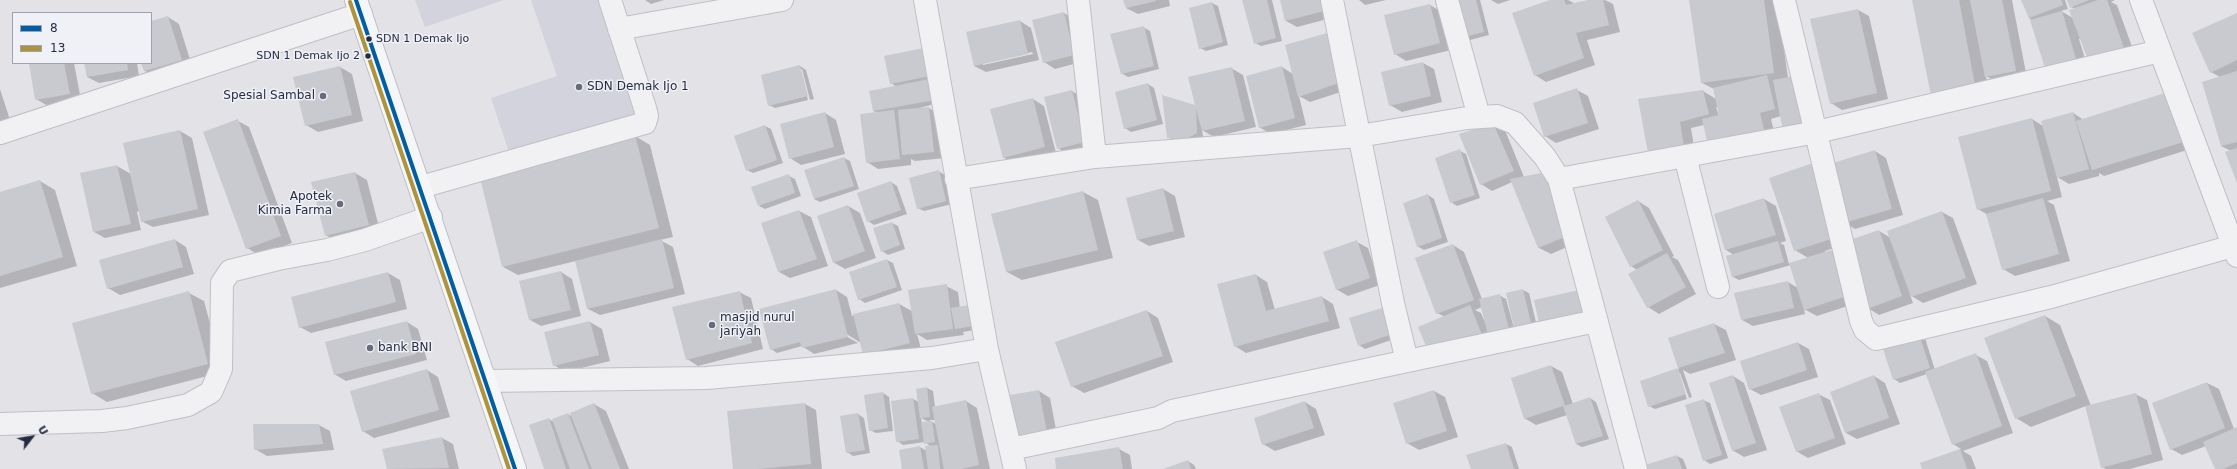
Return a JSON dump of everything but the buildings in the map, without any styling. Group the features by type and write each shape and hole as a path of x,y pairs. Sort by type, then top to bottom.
{"main road":[{"path":"358,7 431,217 515,469"}],"street":[{"path":"420,187 645,122 647,116 645,108 610,0"},
{"path":"619,29 782,0"},
{"path":"925,0 987,349 1013,459 1158,418 1172,411 1596,321"},
{"path":"1078,0 1096,157"},
{"path":"1332,0 1359,136 1407,361"},
{"path":"1447,0 1478,117"},
{"path":"1784,0 1817,132 1861,321 1865,330 1871,336 1880,339 2235,251 2141,0"},
{"path":"0,133 358,7"},
{"path":"1559,179 1817,132 2160,51"},
{"path":"956,179 1096,157 1359,136 1478,117 1497,116 1515,123 1546,157 1559,179 1636,469"},
{"path":"1685,156 1718,287"},
{"path":"0,424 102,421 126,418 188,405 211,392 221,368 222,283 230,271 278,259 335,248 431,217"},
{"path":"486,381 708,378 932,358 987,349"}],"shaded area":[{"path":"415,0 504,0 425,27"},
{"name":"SDN Demak Ijo 1","path":"531,0 605,0 644,116 512,161 491,98 557,76"}],"transit line":[{"name":"8","path":"356,0 515,469"},
{"name":"13","path":"350,2 509,469"}],"place":[{"name":"SDN 1 Demak Ijo","path":"369,39"},
{"name":"SDN 1 Demak Ijo 2","path":"368,56"},
{"name":"SDN Demak Ijo 1","path":"579,87"},
{"name":"Spesial Sambal","path":"323,96"},
{"name":"Apotek Kimia Farma","path":"340,204"},
{"name":"masjid nurul jariyah","path":"712,325"},
{"name":"bank BNI","path":"370,348"}]}
